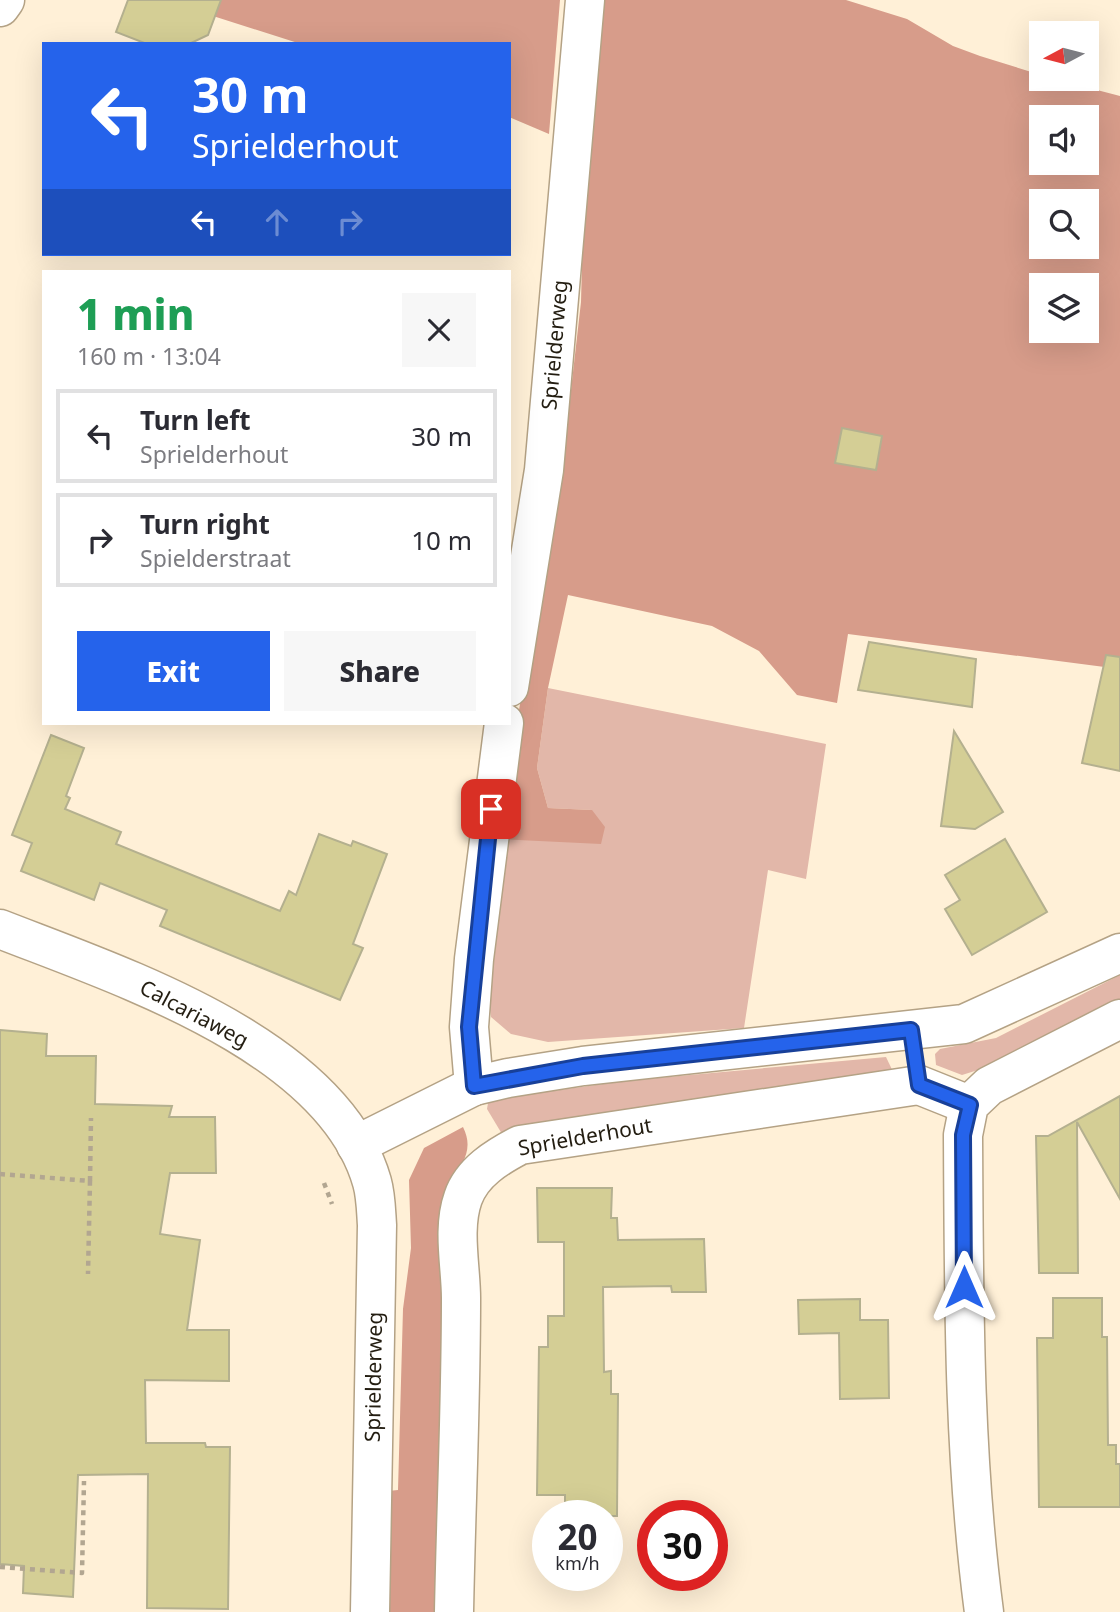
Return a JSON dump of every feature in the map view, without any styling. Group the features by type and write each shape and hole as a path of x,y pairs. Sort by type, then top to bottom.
{"street":[{"path":"0,6 5,0"},
{"name":"Sprielderweg","path":"511,675 544,470 585,0"},
{"path":"474,1086 470,1013 494,784 504,725"},
{"name":"Calcariaweg","path":"0,929 139,984 221,1025 289,1068 327,1105 356,1145"},
{"path":"356,1145 474,1086 583,1066 964,1024 1120,953"},
{"path":"984,1612 971,1516 964,1363 963,1135 970,1105 989,1086 1120,1019"},
{"path":"911,1030 919,1085"},
{"name":"Sprielderhout","path":"454,1612 461,1298 458,1227 463,1198 475,1177 499,1156 520,1145 919,1085 970,1105"},
{"name":"Sprielderweg","path":"356,1145 373,1183 377,1225 370,1612"}],"path":[{"path":"88,1274 91,1118"},
{"path":"0,1174 90,1181"},
{"path":"0,1567 82,1573 84,1481"}],"shaded area":[{"path":"163,0 560,0 549,134 511,118 511,42 295,42"},
{"path":"595,0 846,0 907,19 953,46 1029,71 1029,91 1099,91 1120,96 1120,669 848,634 837,703 797,695 759,651 712,626 568,595 548,688 537,768 548,808 592,810 605,827 601,844 496,839 562,469 581,302 586,112"},
{"path":"548,688 826,744 806,879 768,870 744,1028 548,1042 511,1034 491,1017 485,976 496,839 592,810 548,808 537,768"},
{"path":"1120,975 1120,1001 994,1065 962,1075 936,1065 935,1054 940,1049 996,1038"},
{"path":"886,1057 897,1080 502,1134 487,1109 488,1103 496,1099 624,1081"},
{"path":"463,1127 467,1149 452,1181 441,1612 388,1612 388,1491 398,1490 403,1309 411,1248 409,1180 424,1148"}],"building":[{"path":"128,0 221,0 208,35 193,42 142,42 116,32"},
{"path":"842,428 882,436 876,470 835,463"},
{"path":"869,642 976,659 972,707 858,690"},
{"path":"1106,655 1120,657 1120,771 1082,763"},
{"path":"954,731 1003,812 975,829 941,826"},
{"path":"51,735 84,748 66,796 70,798 65,809 121,832 116,844 280,911 289,891 296,895 319,834 351,846 353,841 387,854 353,944 363,948 340,1000 160,926 167,910 100,883 94,900 21,871 32,843 12,835"},
{"path":"1005,839 1047,912 972,955 945,909 960,900 945,875"},
{"path":"0,1030 47,1034 46,1056 96,1056 95,1104 172,1106 169,1117 215,1117 216,1173 170,1173 160,1234 200,1240 187,1330 229,1330 229,1381 145,1380 146,1443 205,1443 206,1447 230,1447 228,1609 147,1608 148,1474 78,1475 73,1597 23,1593 24,1566 0,1564"},
{"path":"1120,1096 1120,1199 1077,1122 1078,1273 1039,1273 1036,1136 1048,1136"},
{"path":"537,1188 612,1188 611,1218 617,1218 618,1240 704,1239 706,1292 672,1292 671,1286 603,1287 604,1372 611,1371 611,1394 618,1394 617,1500 565,1500 565,1495 537,1495 539,1347 548,1347 548,1316 564,1316 564,1242 538,1242"},
{"path":"1053,1298 1102,1298 1102,1337 1107,1337 1108,1445 1116,1445 1116,1464 1120,1464 1120,1507 1039,1507 1037,1338 1053,1338"},
{"path":"860,1299 860,1320 888,1320 889,1398 840,1399 839,1333 799,1334 798,1300"}],"route":[{"path":"491,809 469,1027 474,1086 583,1066 911,1030 919,1085 970,1105 963,1135 964,1287"}]}
